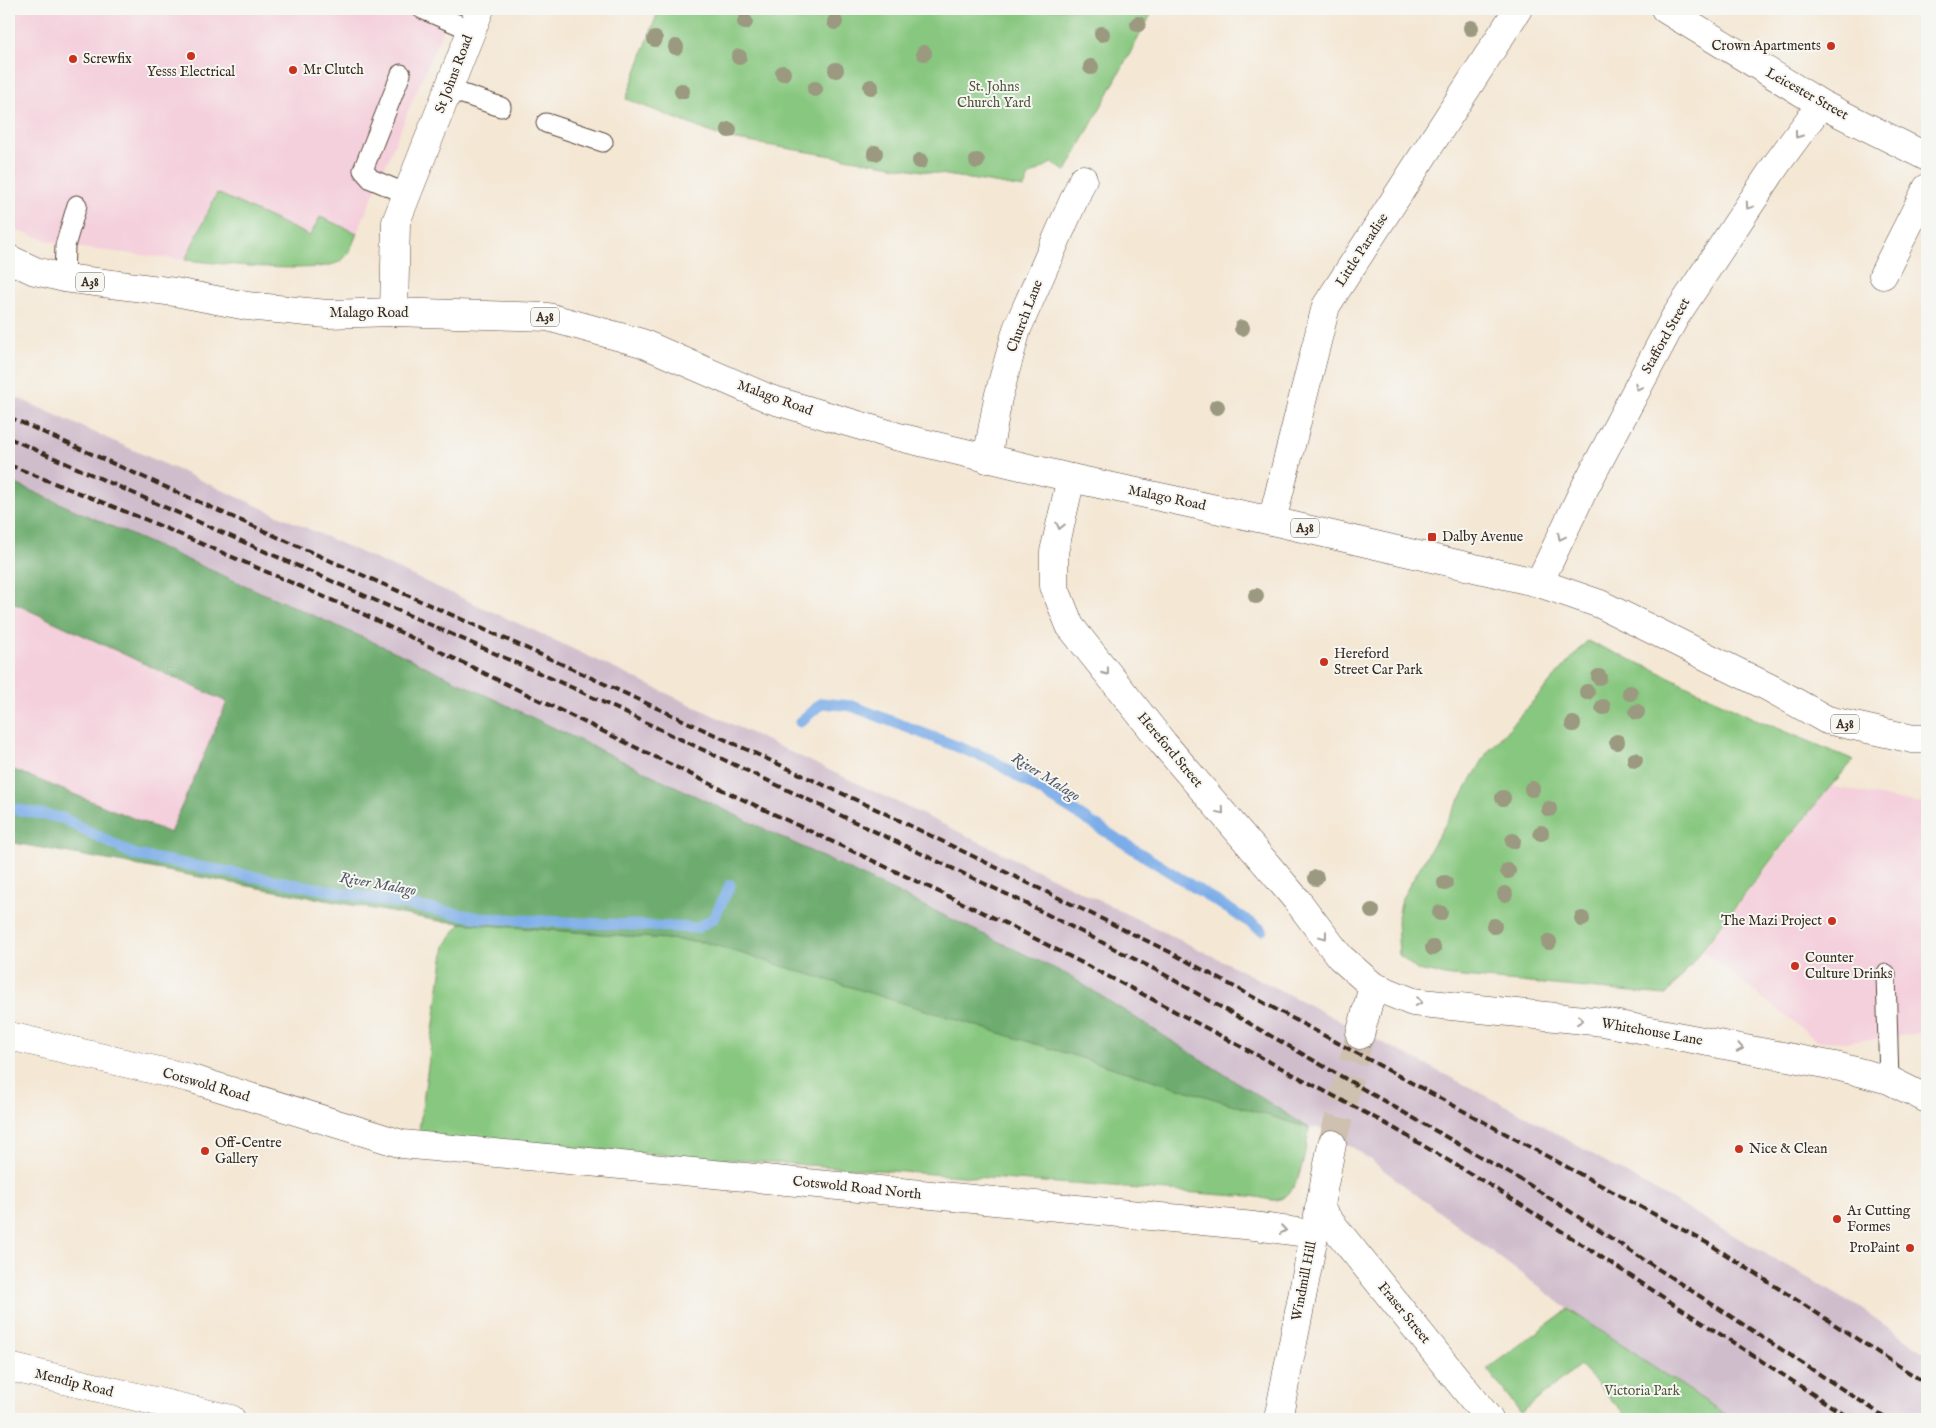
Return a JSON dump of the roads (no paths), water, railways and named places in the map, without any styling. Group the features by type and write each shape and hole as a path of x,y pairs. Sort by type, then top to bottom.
{"main road":[{"name":"Little Paradise","path":"1272,520 1326,306 1518,9"},
{"name":"Leicester Street","path":"1665,9 1820,104 1927,158"},
{"name":"St Johns Road","path":"394,312 396,222 475,20"},
{"name":"Stafford Street","path":"1538,583 1582,493 1675,317 1776,165 1820,104"},
{"name":"Church Lane","path":"987,459 998,398 1017,329 1083,179"},
{"path":"1883,275 1924,203"},
{"name":"Malago Road","path":"9,259 34,270 64,278 175,292 247,306 327,314 394,312 548,317 642,343 770,399 895,436 1071,478 1272,520 1538,583"},
{"name":"Hereford Street","path":"1071,478 1054,552 1054,586 1070,626 1164,744 1296,899 1340,957 1373,986"},
{"name":"A38","path":"1538,583 1600,604 1770,688 1826,720 1913,739 1927,739"},
{"path":"1360,1035 1373,986"},
{"name":"Whitehouse Lane","path":"1373,986 1413,1002 1603,1022 1840,1067 1924,1089"},
{"name":"Cotswold Road","path":"9,1036 189,1078 402,1144"},
{"name":"Cotswold Road North","path":"402,1144 1254,1226 1313,1234"},
{"name":"Windmill Hill","path":"1278,1419 1332,1144"},
{"name":"Fraser Street","path":"1319,1208 1489,1419"},
{"name":"Mendip Road","path":"9,1367 137,1409 231,1419"}],"lane":[{"path":"422,9 475,20"},
{"path":"402,74 363,170 371,179 408,194"},
{"path":"448,89 501,107"},
{"path":"546,123 603,142"},
{"path":"64,278 65,246 77,205"},
{"path":"1886,974 1889,1080"}],"waterway":[{"name":"River Malago","path":"800,722 822,703 852,706 992,760 1262,930"},
{"name":"River Malago","path":"9,808 62,818 135,855 480,918 697,928 714,918 730,885"}],"tunnel":[{"path":"1332,1144 1360,1035"}],"railway":[{"path":"9,417 557,662 880,811 1170,952 1711,1245 1927,1384"},
{"path":"9,438 573,688 1021,901 1160,972 1528,1184 1888,1419"},
{"path":"9,465 149,521 357,611 729,793 1005,923 1148,997 1392,1127 1498,1190 1851,1419"}],"place":[{"name":"Crown Apartments","path":"1831,46"},
{"name":"Yesss Electrical","path":"191,56"},
{"name":"Screwfix","path":"73,59"},
{"name":"Mr Clutch","path":"293,70"},
{"name":"Dalby Avenue","path":"1432,537"},
{"name":"Hereford Street Car Park","path":"1324,662"},
{"name":"The Mazi Project","path":"1832,921"},
{"name":"Counter Culture Drinks","path":"1795,966"},
{"name":"Nice & Clean","path":"1739,1149"},
{"name":"Off-Centre Gallery","path":"205,1151"},
{"name":"A1 Cutting Formes","path":"1837,1219"},
{"name":"ProPaint","path":"1910,1248"}],"park label":[{"name":"St. Johns Church Yard","path":"994,95"},
{"name":"Victoria Park","path":"1642,1391"}]}
